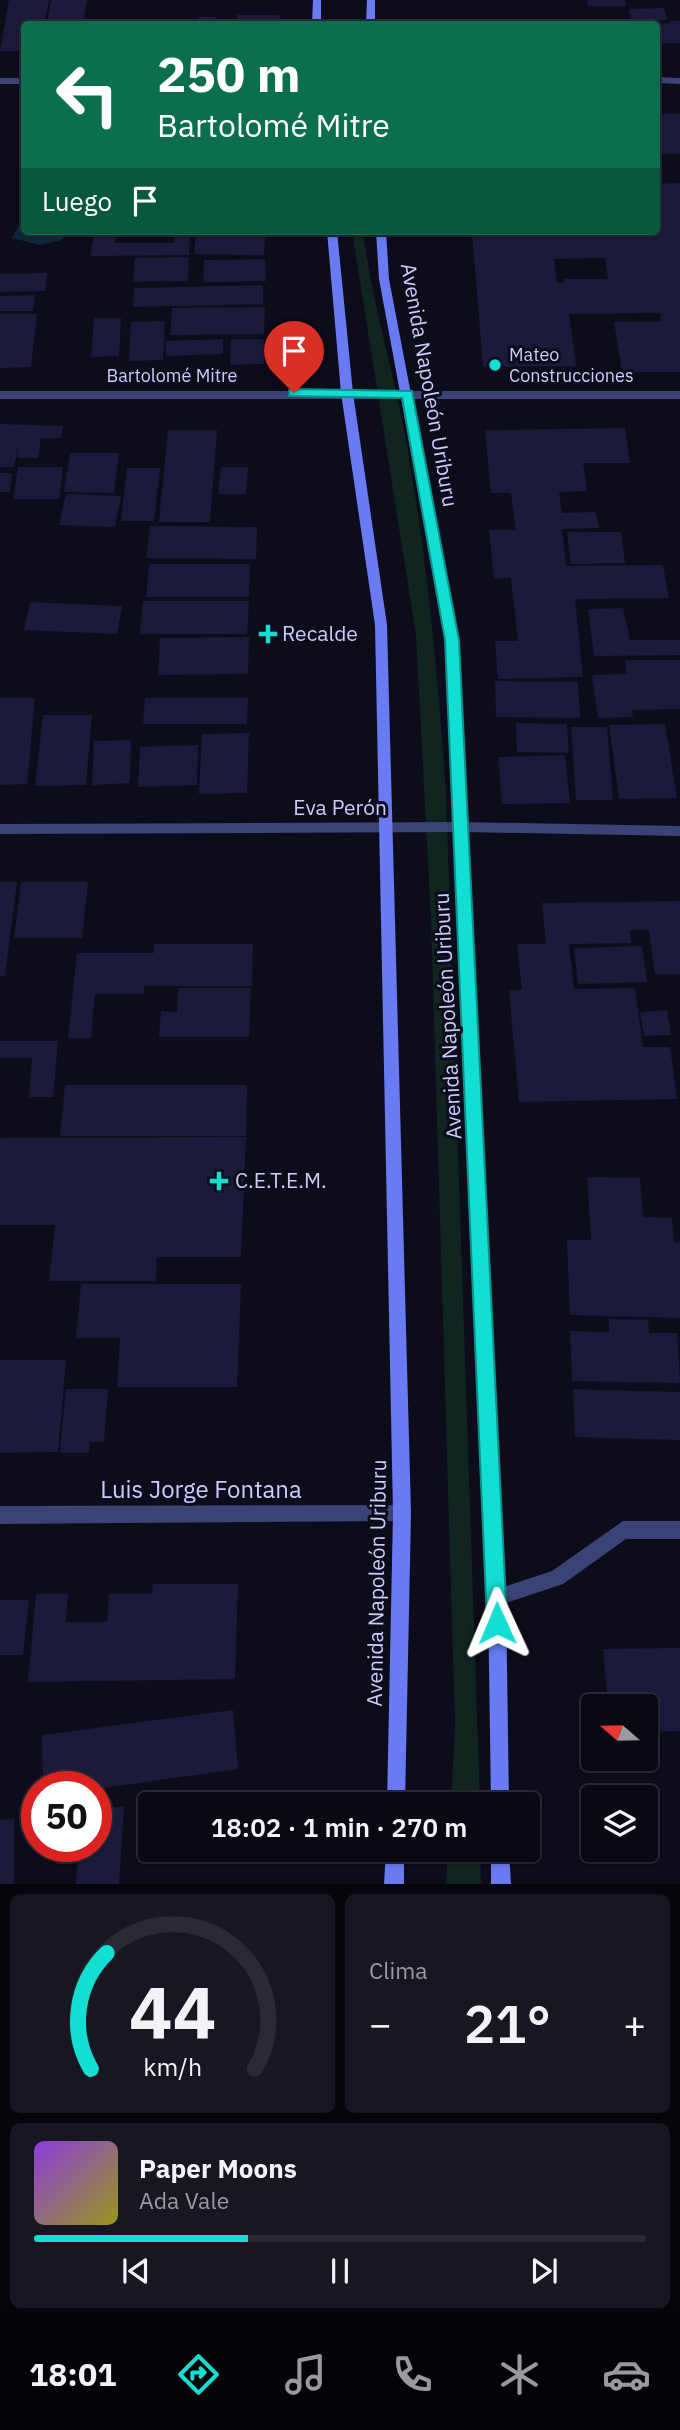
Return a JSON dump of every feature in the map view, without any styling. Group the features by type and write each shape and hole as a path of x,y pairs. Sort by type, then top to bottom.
{"main road":[{"path":"317,0 317,21"},
{"path":"371,0 371,21"},
{"name":"Avenida Napoleón Uriburu","path":"332,235 347,393 381,625 402,1514 396,1792"},
{"name":"Avenida Napoleón Uriburu","path":"381,235 384,279 408,394 452,640 463,827 497,1597 500,1792"},
{"path":"394,1884 395,1862"},
{"path":"500,1862 501,1884"}],"street":[{"path":"660,80 680,80"},
{"path":"0,81 21,81"},
{"name":"Bartolomé Mitre","path":"0,395 680,395"},
{"name":"Eva Perón","path":"0,829 463,827 680,831"},
{"name":"Luis Jorge Fontana","path":"0,1515 402,1514"},
{"path":"497,1597 557,1578 623,1530 680,1530"}],"green space":[{"path":"353,235 364,235 406,440 426,572 439,705 446,794 480,1792 452,1792 455,1724 431,919 416,635"},
{"path":"447,1862 480,1862 481,1884 446,1884"}],"water":[{"path":"21,222 21,235 65,235 62,240 40,245 12,238"}],"building":[{"path":"9,0 49,0 45,21 21,21 21,51 0,51"},
{"path":"51,0 87,0 84,21 48,21"},
{"path":"587,0 625,0 626,6 588,6"},
{"path":"664,8 667,20 631,20 629,9"},
{"path":"237,15 280,15 279,21 237,21"},
{"path":"199,17 216,17 215,21 198,21"},
{"path":"670,21 680,21 680,43 660,43 660,24 671,23"},
{"path":"660,114 680,114 680,154 660,154"},
{"path":"680,183 680,372 622,372 614,322 661,322 660,313 569,314 576,366 483,367 472,235 660,235 660,184","holes":["605,258 608,279 564,279 564,283 557,283 554,259"]},
{"path":"94,235 116,235 115,243 174,243 175,235 190,235 189,255 90,256"},
{"path":"196,235 265,235 264,255 194,254"},
{"path":"189,257 188,281 133,282 135,258"},
{"path":"265,259 266,281 203,282 204,260"},
{"path":"47,273 45,291 0,292 0,274"},
{"path":"263,285 263,304 133,307 134,288"},
{"path":"35,295 33,311 0,311 0,296"},
{"path":"265,307 264,334 170,335 172,308"},
{"path":"0,314 37,314 31,367 0,368"},
{"path":"94,318 121,318 119,356 91,357"},
{"path":"165,321 163,360 129,361 131,322"},
{"path":"223,339 223,354 166,356 166,341"},
{"path":"231,339 264,339 264,364 230,365"},
{"path":"0,424 63,426 61,438 41,438 38,458 17,458 19,441 14,467 0,467"},
{"path":"625,428 630,463 583,463 587,491 559,492 562,513 596,512 599,528 562,529 566,566 663,565 669,598 575,599 583,677 498,679 495,641 518,641 511,578 494,579 489,530 516,530 511,493 491,493 485,430"},
{"path":"168,430 217,430 210,522 159,522"},
{"path":"70,453 119,453 114,493 64,492"},
{"path":"18,467 63,467 59,499 13,499"},
{"path":"221,467 248,467 246,494 218,494"},
{"path":"127,468 160,468 154,521 121,521"},
{"path":"0,473 12,473 10,492 0,492"},
{"path":"66,494 121,496 115,527 59,525"},
{"path":"150,526 257,527 256,559 146,558"},
{"path":"567,532 621,532 625,563 571,564"},
{"path":"149,564 250,564 249,597 146,597"},
{"path":"143,601 249,601 247,634 140,634"},
{"path":"30,602 122,606 117,634 24,630"},
{"path":"623,608 630,640 680,640 680,655 594,656 588,609"},
{"path":"249,637 248,674 158,675 160,638"},
{"path":"625,660 680,660 680,709 632,710 633,717 598,718 592,675 627,674"},
{"path":"495,681 578,682 580,718 496,717"},
{"path":"0,698 35,698 27,784 0,785"},
{"path":"145,698 248,698 247,724 143,724"},
{"path":"43,715 92,715 86,785 35,786"},
{"path":"516,723 567,724 569,753 517,752"},
{"path":"665,724 677,798 619,799 609,725"},
{"path":"571,727 607,727 613,800 576,800"},
{"path":"249,733 247,793 199,794 202,734"},
{"path":"131,740 130,783 92,785 94,741"},
{"path":"198,745 197,785 138,787 140,747"},
{"path":"565,755 570,803 502,804 498,757"},
{"path":"0,882 17,882 5,976 0,976"},
{"path":"21,882 88,882 82,938 14,938"},
{"path":"680,901 680,974 655,974 649,930 630,930 631,943 569,944 574,989 635,988 643,1047 670,1047 677,1099 519,1102 509,990 522,990 517,944 546,944 542,903"},
{"path":"154,944 253,944 252,986 144,986 144,994 95,994 91,1038 68,1038 77,953 154,953"},
{"path":"642,946 647,982 578,984 574,948"},
{"path":"178,988 251,988 249,1037 159,1037 161,1011 177,1012"},
{"path":"667,1010 671,1035 644,1036 640,1012"},
{"path":"0,1041 58,1041 53,1097 29,1097 32,1058 0,1058"},
{"path":"65,1085 247,1085 246,1136 60,1136"},
{"path":"246,1137 241,1257 157,1257 156,1281 49,1281 55,1225 0,1225 0,1138"},
{"path":"587,1177 640,1178 643,1217 672,1218 674,1242 680,1243 680,1318 570,1315 567,1240 591,1240"},
{"path":"81,1284 241,1284 237,1387 117,1387 120,1338 76,1338"},
{"path":"609,1319 648,1320 649,1333 677,1333 680,1383 572,1381 570,1331 609,1332"},
{"path":"0,1360 66,1360 58,1452 0,1453"},
{"path":"66,1389 108,1389 104,1442 90,1442 89,1453 60,1453"},
{"path":"573,1389 680,1392 680,1440 575,1437"},
{"path":"153,1584 238,1584 235,1679 28,1682 36,1594 68,1594 66,1622 107,1622 109,1594 152,1594"},
{"path":"0,1600 29,1600 23,1655 0,1655"},
{"path":"680,1648 680,1731 658,1732 658,1694 607,1694 603,1649"},
{"path":"233,1710 238,1769 112,1787 112,1771 43,1771 42,1735"},
{"path":"112,1807 124,1807 119,1884 76,1884 78,1862 112,1862"},
{"path":"14,1818 14,1884 0,1884 0,1820"}],"place":[{"name":"Mateo Construcciones","path":"495,365"},
{"name":"Recalde","path":"268,634"},
{"name":"C.E.T.E.M.","path":"219,1181"}],"route":[{"path":"294,393 408,394 452,640 463,827 497,1623"}]}
